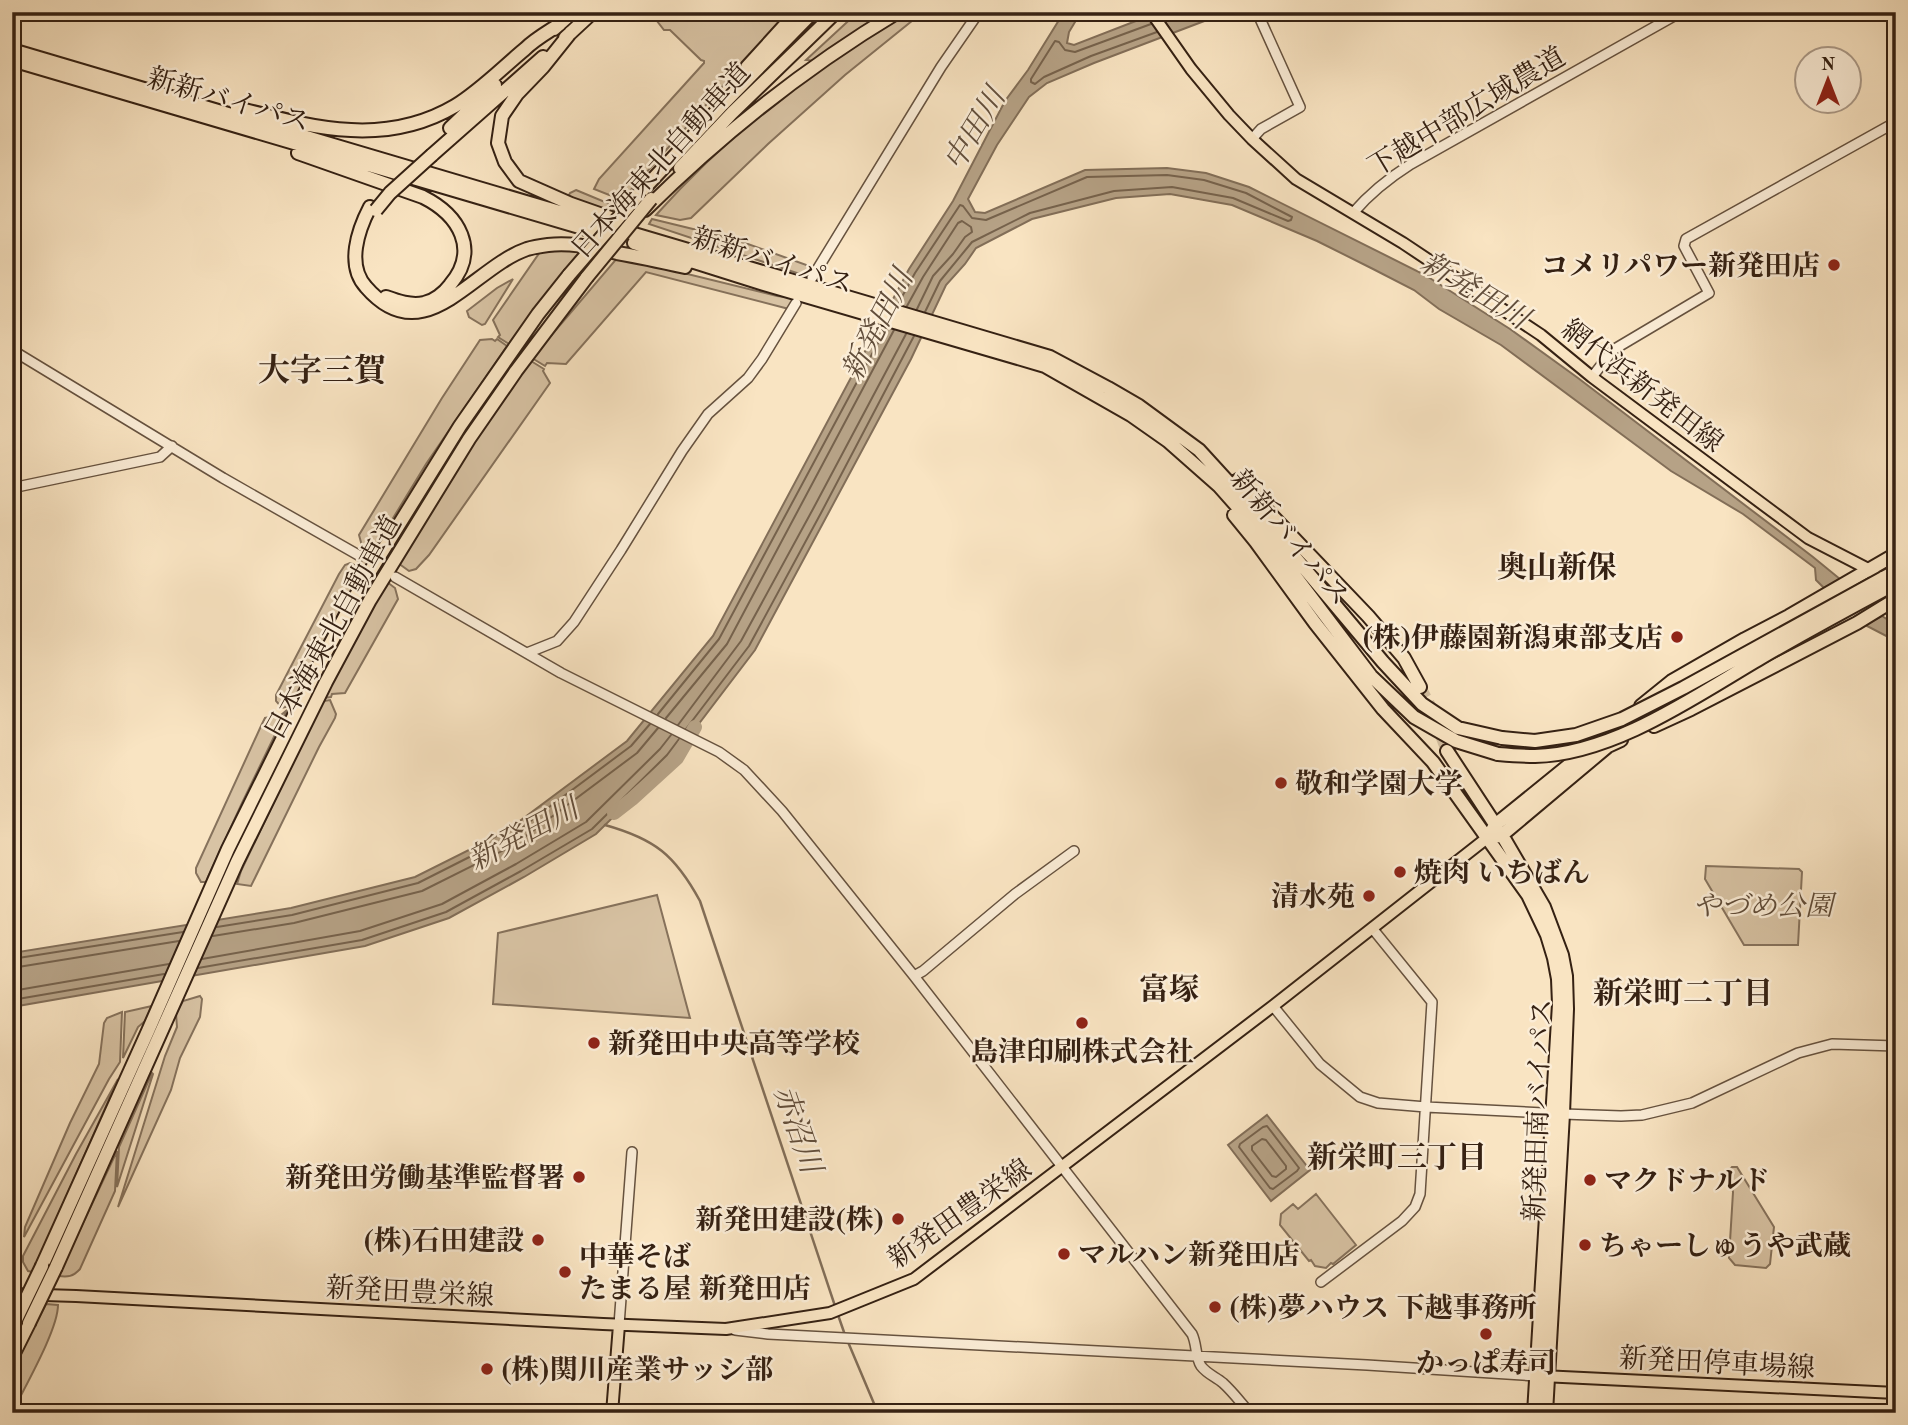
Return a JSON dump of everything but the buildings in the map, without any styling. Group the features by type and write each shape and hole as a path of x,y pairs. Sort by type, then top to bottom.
{"highway":[{"path":"573,12 373,208 361,224 355,248 357,269 363,285 379,300 399,311 424,312 449,301 496,267 526,250 549,245 579,244 764,284"},
{"path":"428,154 593,12"},
{"path":"661,169 713,104 797,12"},
{"name":"日本海東北自動車道","path":"12,1357 56,1267 237,862 326,682 370,600 469,439 587,277 633,222 649,197 661,169 813,12"},
{"name":"日本海東北自動車道","path":"13,1326 240,825 317,669 361,586 460,426 538,314 569,275 836,12"},
{"path":"649,197 783,90 849,41 898,12"},
{"path":"141,88 295,123 346,131 383,130 418,122 454,107 489,82 527,46 560,24"},
{"path":"570,32 543,67 517,94 502,116 498,143 505,162 519,181 538,191 640,229 737,258 759,271"},
{"name":"新新バイパス","path":"12,50 759,271 871,309 1047,362 1135,411 1196,456 1273,531 1383,662 1423,704 1458,728 1502,738 1535,741 1576,734 1622,719 1891,585"},
{"name":"新新バイパス","path":"12,60 764,284 871,309"},
{"path":"215,121 436,204 452,218 463,237 464,259 457,277 443,294 423,303 401,302 384,296 370,281 364,268 362,249 373,208"},
{"path":"1196,456 1230,472 1368,616 1404,658 1420,687"},
{"name":"新新バイパス","path":"1196,456 1273,547 1371,676 1414,716 1456,741 1498,754 1536,756 1579,750 1626,733 1690,701 1891,585"},
{"name":"新発田南バイパス","path":"1196,456 1315,623 1383,709 1433,762 1528,895 1547,935 1558,979 1558,1114"},
{"path":"1499,830 1672,681 1896,554"},
{"path":"1891,585 1896,570"},
{"path":"1487,838 1608,746 1691,709 1857,623 1896,599"},
{"name":"新発田南バイパス","path":"1447,751 1545,907 1562,955 1566,976 1567,1009 1542,1376 1534,1413"},
{"name":"新発田南バイパス","path":"1542,1376 1546,1413"}],"main road":[{"name":"網代浜新発田線","path":"1152,13 1229,115 1296,179 1403,243 1531,328 1592,377 1808,538 1868,569 1891,585"},
{"name":"新発田豊栄線","path":"12,1294 726,1329 830,1313 914,1279 1273,1006 1487,838"},
{"path":"612,1413 619,1325"},
{"name":"新発田停車場線","path":"1542,1376 1896,1393"}],"street":[{"path":"812,278 941,67 979,12"},
{"path":"1252,139 1261,129 1300,107 1257,12"},
{"name":"下越中部広域農道","path":"1353,213 1368,195 1411,164 1681,12"},
{"path":"1592,377 1613,350 1709,293 1684,246 1686,239 1896,122"},
{"path":"527,653 557,641 573,622 682,451 708,414 748,378 796,303"},
{"path":"12,350 226,480 360,556"},
{"path":"12,488 160,457 172,446"},
{"path":"396,577 573,679 725,756 761,786 914,976 1192,1334 1201,1365 1223,1383 1250,1413"},
{"path":"914,976 1015,894 1074,851"},
{"path":"1321,1282 1402,1221 1415,1207 1420,1195 1432,1002 1372,928"},
{"path":"1273,1006 1320,1063 1360,1097 1378,1103 1426,1107 1621,1116 1655,1113 1692,1103 1798,1053 1832,1044 1896,1046"},
{"path":"619,1325 632,1152"},
{"path":"726,1329 768,1334 1381,1365 1542,1376"}],"green space":[{"path":"650,12 788,12 622,200 594,189 599,179 704,63 670,30 664,30"},
{"path":"858,12 891,12 816,61 806,60"},
{"path":"908,12 923,12 845,75 691,218 680,220 656,215 713,157 774,104 839,56"},
{"path":"576,190 617,207 611,212 568,197"},
{"path":"652,219 734,239 812,267 814,271 809,277 649,224"},
{"path":"544,250 581,250 509,344 498,337 500,335 493,320"},
{"path":"618,257 794,298 789,309 646,272 566,364 547,363 545,366 532,358"},
{"path":"513,279 485,324 482,325 469,317 467,311"},
{"path":"497,339 507,346 426,464 373,551 362,546 359,535 442,398 480,340"},
{"path":"531,361 544,369 550,383 429,555 416,569 409,571 398,563 461,459"},
{"path":"350,563 363,569 290,706 282,708 276,701 276,695 339,574 345,565"},
{"path":"387,582 395,588 398,599 345,693 324,698"},
{"path":"330,700 335,718 251,886 237,884 320,706 324,701"},
{"path":"287,710 206,882 201,882 196,868 265,718 281,715"},
{"name":"やづめ公園","path":"1706,866 1799,869 1802,872 1798,945 1744,945 1705,879"},
{"path":"657,895 690,1018 493,1004 498,933"},
{"path":"200,996 200,1017 180,1058 171,1090 118,1207 165,1056 177,1027 176,1014 183,1001"},
{"path":"152,1006 145,1021 138,1027 123,1058 125,1012"},
{"path":"122,1012 120,1062 24,1237 25,1227 70,1123 99,1064 104,1023 107,1018"},
{"path":"153,1074 117,1187 119,1147"},
{"path":"118,1079 33,1272 28,1271 23,1256"},
{"path":"117,1151 115,1191 80,1269 70,1276 58,1276"},
{"path":"1737,1167 1774,1227 1770,1264 1766,1268 1735,1265 1729,1258 1733,1192 1729,1170"},
{"path":"1316,1194 1356,1245 1326,1268 1315,1266 1309,1261 1280,1225 1281,1214 1293,1204 1298,1209"},
{"path":"46,1304 58,1305 57,1316 40,1359 12,1413 12,1369"}],"water":[{"name":"新発田川","path":"1064,12 1081,12 1069,32 1067,43 1074,45 1166,12 1228,12 1047,83 1029,97 997,145 968,199 975,212 985,213 1085,170 1167,168 1206,173 1249,187 1425,275 1510,329 1840,579 1824,588 1816,580 1815,568 1743,514 1671,471 1501,345 1439,309 1414,290 1317,241 1232,205 1170,194 1116,198 1032,219 976,248 946,285 911,359 755,650 672,759 596,834 449,918 365,946 12,1007 12,953 291,908 415,877 505,832 627,741 713,636 909,269 953,201 1005,101"},
{"path":"1882,616 1896,625 1896,641 1865,625"},
{"path":"1267,1115 1310,1170 1271,1201 1228,1145"}],"waterway":[{"name":"新発田川","path":"614,813 677,758 695,727"},
{"name":"赤沼川","path":"605,825 637,836 662,851 682,872 700,901 835,1306"},
{"name":"赤沼川","path":"837,1312 845,1335"},
{"name":"赤沼川","path":"848,1342 878,1413"}],"tunnel":[{"path":"360,556 391,574"},
{"path":"1420,687 1447,751"}],"place":[{"name":"コメリパワー新発田店","path":"1834,265"},
{"name":"(株)伊藤園新潟東部支店","path":"1677,637"},
{"name":"敬和学園大学","path":"1281,783"},
{"name":"焼肉 いちばん","path":"1400,872"},
{"name":"清水苑","path":"1369,896"},
{"name":"島津印刷株式会社","path":"1082,1023"},
{"name":"新発田中央高等学校","path":"594,1043"},
{"name":"新発田労働基準監督署","path":"579,1177"},
{"name":"マクドナルド","path":"1590,1180"},
{"name":"新発田建設(株)","path":"898,1219"},
{"name":"(株)石田建設","path":"538,1240"},
{"name":"ちゃーしゅうや武蔵","path":"1585,1245"},
{"name":"マルハン新発田店","path":"1064,1254"},
{"name":"中華そば たまる屋 新発田店","path":"565,1272"},
{"name":"(株)夢ハウス 下越事務所","path":"1215,1307"},
{"name":"かっぱ寿司","path":"1486,1334"},
{"name":"(株)関川産業サッシ部","path":"487,1369"}],"district":[{"name":"大字三賀","path":"322,370"},
{"name":"奥山新保","path":"1557,567"},
{"name":"富塚","path":"1169,989"},
{"name":"新栄町二丁目","path":"1683,993"},
{"name":"新栄町三丁目","path":"1397,1157"}],"water label":[{"name":"中田川","path":"974,129"}]}
